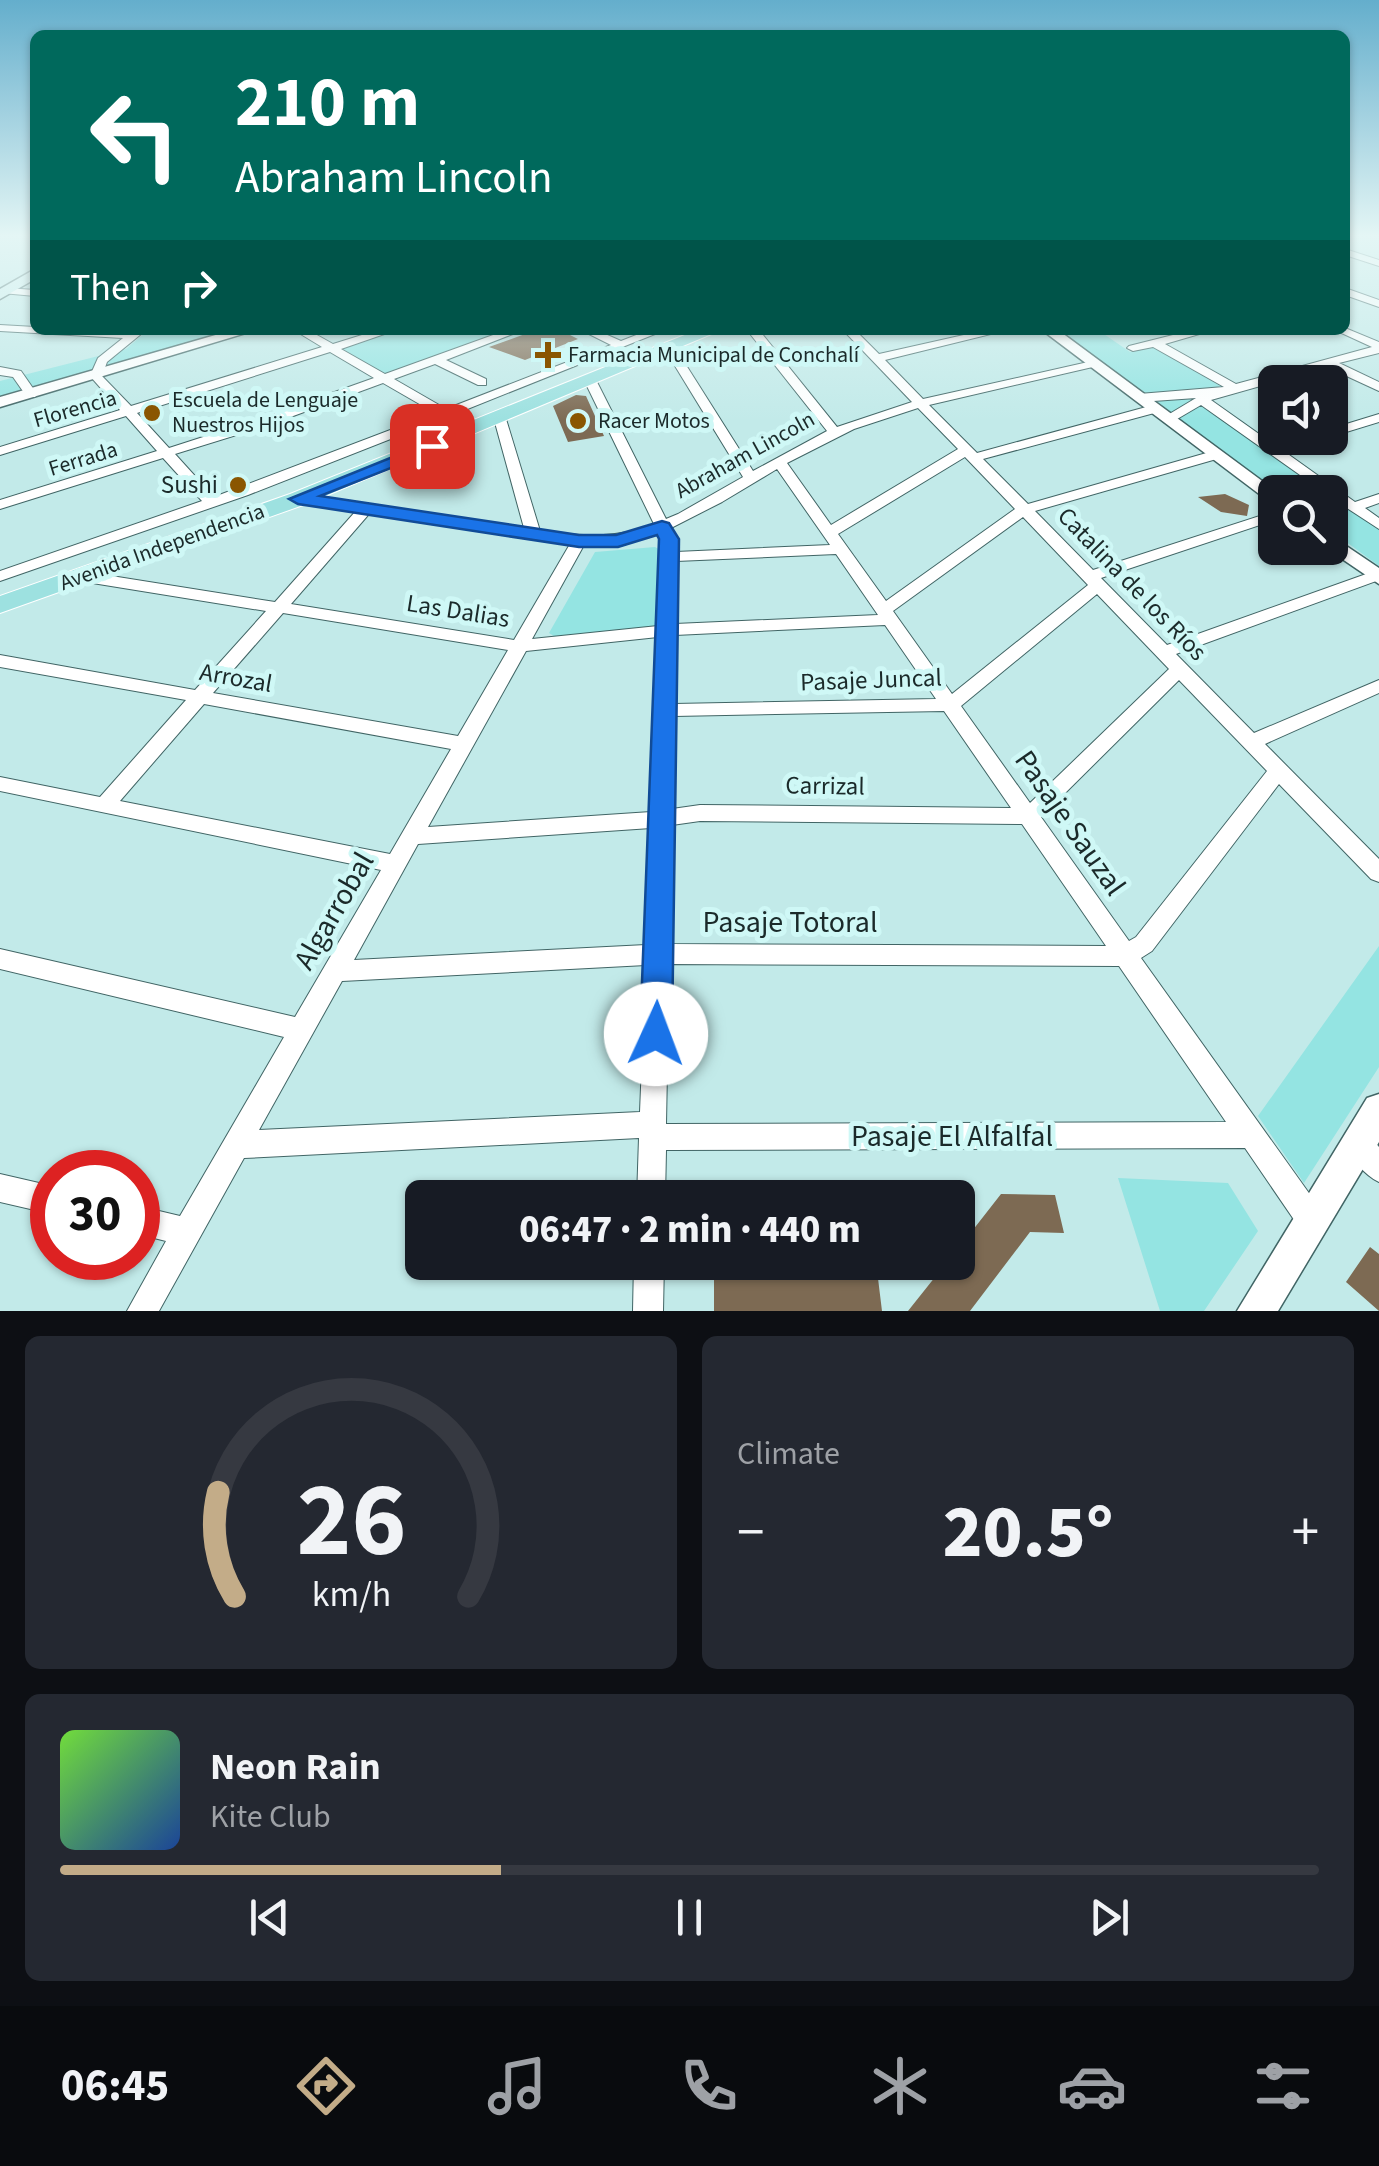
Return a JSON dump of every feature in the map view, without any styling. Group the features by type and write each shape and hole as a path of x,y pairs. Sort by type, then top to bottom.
{"main road":[{"name":"Avenida Independencia","path":"0,605 298,499 500,419 591,382 669,336"},
{"name":"Avenida Independencia","path":"0,587 669,336"}],"street":[{"path":"0,328 30,330"},
{"path":"1350,334 1379,347"},
{"path":"96,376 102,360 134,335"},
{"path":"0,402 232,335"},
{"path":"309,335 451,417"},
{"name":"Florencia","path":"0,452 375,335"},
{"name":"Ferrada","path":"0,506 166,454 504,335"},
{"path":"599,335 622,345"},
{"path":"757,335 834,432"},
{"name":"Catalina de los Ríos","path":"854,335 1379,873"},
{"path":"876,358 979,335"},
{"path":"1056,335 1258,487"},
{"path":"1134,348 1187,335"},
{"path":"669,336 750,477"},
{"name":"Avenida Independencia","path":"0,576 451,417 622,345 669,336"},
{"path":"1155,343 1234,388"},
{"path":"670,556 836,540 970,454 1209,396 1379,347"},
{"path":"437,360 482,382"},
{"name":"Abraham Lincoln","path":"298,499 579,541 618,541 662,527 834,432 920,404 1093,362"},
{"path":"1326,362 1379,387"},
{"path":"0,371 17,374 30,394"},
{"path":"96,376 212,503"},
{"path":"591,382 662,527 670,556 652,1180"},
{"path":"1154,409 1209,396"},
{"path":"1209,396 1258,437"},
{"path":"1348,428 1379,418"},
{"path":"500,419 534,534"},
{"path":"888,615 1024,510 1215,455"},
{"path":"1280,455 1379,525"},
{"name":"Pasaje Sauzal","path":"780,461 1311,1220"},
{"path":"1354,507 1379,498"},
{"path":"104,806 366,509"},
{"name":"Pasaje Juncal","path":"665,710 951,705 1094,581 1258,521"},
{"name":"Algarrobal","path":"142,1311 579,541"},
{"path":"1348,555 1377,577"},
{"name":"Las Dalias","path":"80,576 519,646 668,630 888,615"},
{"path":"1163,652 1377,577"},
{"name":"Arrozal","path":"0,661 464,744"},
{"path":"1029,816 1180,669"},
{"path":"1251,742 1379,686"},
{"path":"1126,956 1144,944 1278,770"},
{"path":"0,784 395,864"},
{"name":"Carrizal","path":"411,836 700,813 1029,816"},
{"name":"Pasaje Totoral","path":"334,971 658,954 1126,956"},
{"path":"0,958 301,1030"},
{"path":"1256,1311 1311,1220 1368,1156 1379,1110"},
{"name":"Pasaje El Alfalfal","path":"236,1145 653,1130 1252,1135"},
{"path":"0,1188 30,1195"},
{"path":"160,1225 187,1232"},
{"path":"648,1311 649,1280"}],"shaded area":[{"path":"142,335 227,335 0,400 0,381 126,349"},
{"path":"383,335 495,335 387,375 342,349"},
{"path":"1066,335 1105,335 1130,352 1155,346 1222,387 1195,392 1258,438 1258,455 1281,455 1308,475 1258,477"},
{"path":"1348,504 1379,527 1379,566 1348,543"},
{"path":"655,547 662,551 658,629 557,638 549,633 595,552"},
{"path":"1379,946 1379,1067 1304,1183 1258,1116"},
{"path":"1118,1178 1228,1183 1258,1231 1204,1311 1160,1311"}],"building":[{"path":"522,335 570,335 578,339 525,360 489,347"},
{"name":"Racer Motos","path":"576,395 586,396 604,436 568,442 553,406"},
{"path":"1225,494 1249,505 1247,516 1221,512 1198,497"},
{"path":"1001,1194 1055,1195 1064,1233 1030,1232 970,1311 908,1311 933,1280 975,1280 975,1227"},
{"path":"1370,1247 1379,1254 1379,1311 1346,1282"},
{"path":"714,1280 878,1280 882,1311 714,1311"}],"place":[{"name":"Farmacia Municipal de Conchalí","path":"548,355"},
{"name":"Escuela de Lenguaje Nuestros Hijos","path":"152,413"},
{"name":"Racer Motos","path":"578,421"},
{"name":"Sushi","path":"238,485"}],"route":[{"path":"432,446 298,499 579,541 618,541 662,527 669,539 656,1034"}]}
